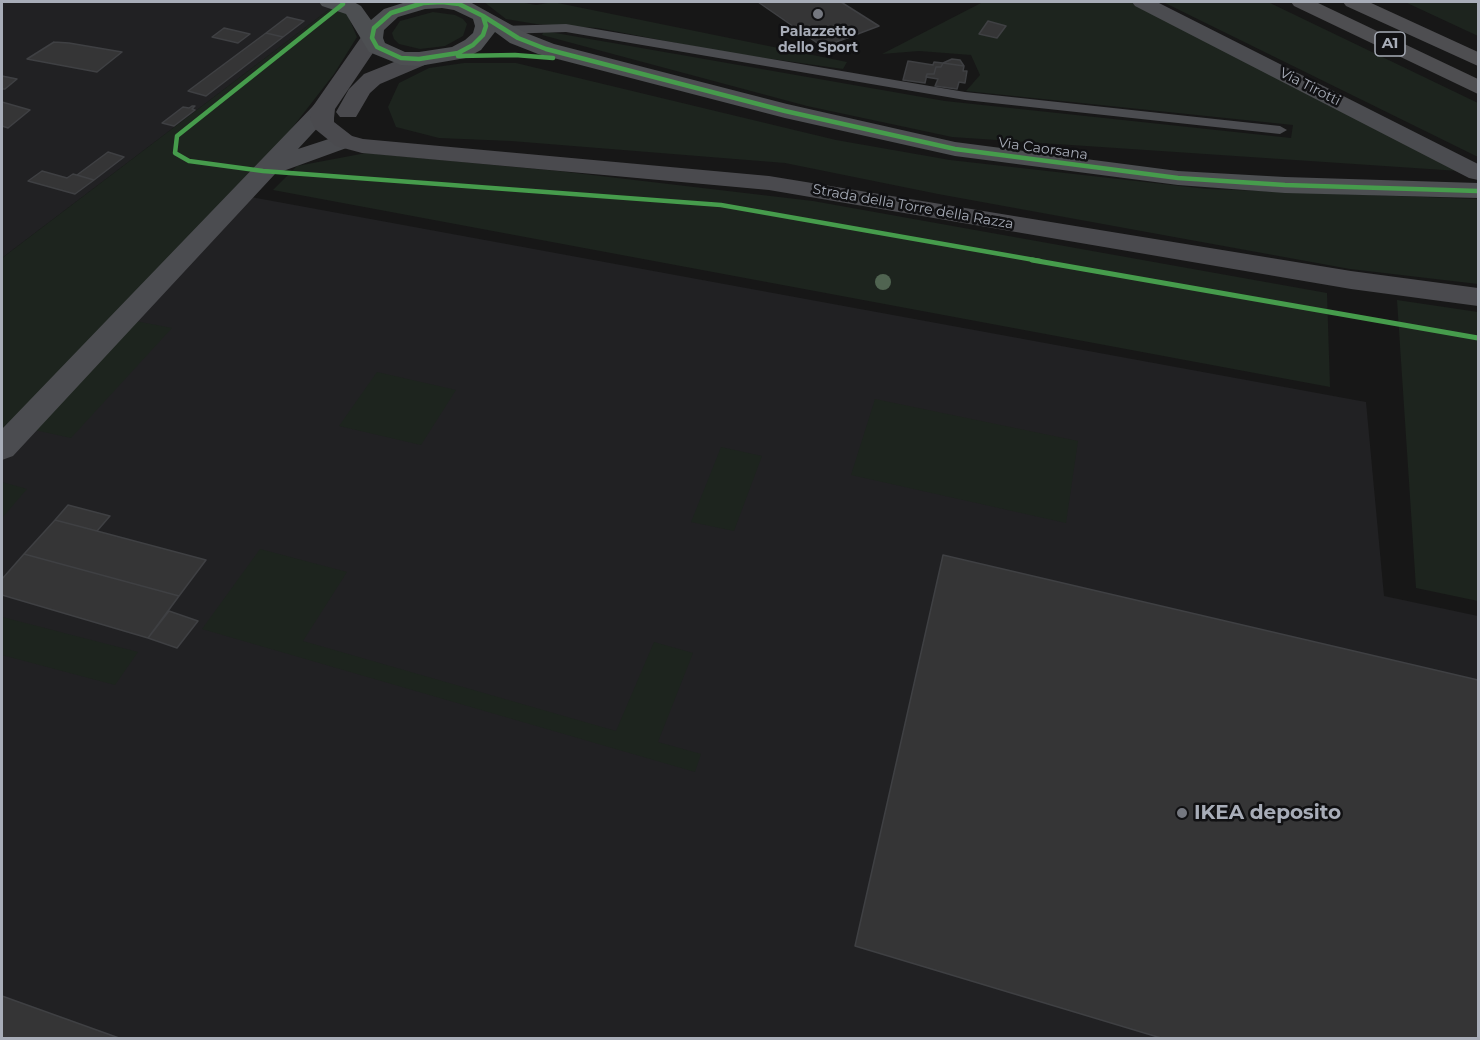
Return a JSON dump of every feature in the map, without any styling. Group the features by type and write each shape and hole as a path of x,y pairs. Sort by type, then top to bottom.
{"highway":[{"name":"A1","path":"1301,2 1479,87"},
{"name":"A1","path":"1353,2 1479,60"}],"main road":[{"path":"329,2 343,4 354,10 377,47 387,53 429,58 515,55 613,68"},
{"path":"372,39 374,28 391,13 420,2 442,2 474,9 502,30 546,49 613,68"},
{"path":"429,58 473,45 483,35 486,26 474,9"},
{"name":"Via Caorsana","path":"613,68 785,111 955,149 1178,178 1285,185 1469,190"}],"street":[{"name":"Via Tirotti","path":"1142,2 1479,173"},
{"path":"2,448 323,109 372,39"},
{"path":"344,141 347,114 360,89 386,72 429,58"},
{"path":"323,109 323,124 344,141"},
{"path":"263,171 344,141"},
{"name":"Strada della Torre della Razza","path":"344,141 362,146 414,152 769,183 1328,276 1479,297"}],"lane":[{"path":"502,30 566,28 965,96 1280,130"}],"shaded area":[{"path":"2,2 317,2 335,5 2,258"},
{"path":"484,2 520,2 536,5 553,2 847,62 843,69 723,52 598,28 536,24 506,19"},
{"path":"983,2 1131,2 1459,171 952,137 807,106 542,35 544,31 945,101 1291,138 1293,125 966,91 980,75 971,55 919,51 882,54"},
{"path":"1163,2 1268,2 1478,103 1478,157"},
{"path":"1405,2 1478,2 1478,36"},
{"path":"343,4 357,37 334,74 240,195 125,319 172,328 71,438 21,427 2,448 2,258 335,5"},
{"path":"433,12 455,15 463,19 467,24 463,36 445,46 420,49 399,44 394,39 392,33 400,21"},
{"path":"464,63 516,63 836,140 950,160 1207,189 1478,199 1478,284 1350,269 938,194 785,163 511,141 439,138 396,127 388,107 399,83 429,68"},
{"path":"366,153 558,171 813,201 1327,293 1330,387 273,190 297,166"},
{"path":"240,195 1366,402 1384,596 1478,616 1478,1038 2,1038 2,448"},
{"path":"1397,300 1478,312 1478,601 1416,588"},
{"path":"377,372 456,390 421,445 339,426"},
{"path":"875,399 1078,441 1066,523 851,475"},
{"path":"721,447 762,456 734,531 691,522"},
{"path":"2,482 27,489 2,518"},
{"path":"260,549 347,572 303,641 616,731 654,642 693,653 658,742 701,754 695,772 202,629"},
{"path":"2,617 138,652 115,685 2,655"}],"building":[{"name":"Palazzetto dello Sport","path":"758,2 841,2 879,26 823,47"},
{"path":"287,17 304,21 283,37 266,33"},
{"path":"988,21 1006,26 997,38 979,34"},
{"path":"224,28 250,34 238,43 212,37"},
{"path":"266,33 283,37 206,96 188,91"},
{"path":"54,42 122,52 97,72 27,59"},
{"path":"952,59 960,60 964,66 943,63"},
{"path":"908,61 933,65 934,62 943,63 941,67 936,67 934,74 927,74 925,83 903,80"},
{"path":"943,63 964,66 963,71 967,71 965,83 959,82 957,89 935,86 938,79 926,77 927,74 934,74 936,67 941,67"},
{"path":"2,76 17,79 2,89"},
{"path":"2,102 30,110 8,128 2,126"},
{"path":"195,106 192,109 195,110 174,126 162,123 183,107"},
{"path":"108,152 124,157 94,180 77,175"},
{"path":"42,171 67,178 73,174 94,180 75,194 28,181"},
{"path":"68,505 110,516 97,531 55,520"},
{"path":"55,520 206,560 179,596 24,554"},
{"path":"24,554 179,596 148,638 2,595 2,579"},
{"name":"IKEA deposito","path":"943,555 1478,680 1478,1038 1161,1038 855,946"},
{"path":"169,611 198,621 177,648 148,638"},
{"path":"2,996 119,1038 2,1038"}],"cycle path":[{"path":"442,2 459,4 483,16 486,26 483,35 473,45 458,53 419,59 401,58 377,47 372,38 374,28 391,13 423,3 442,2"},
{"path":"343,4 177,136 175,153 189,161 263,171 721,205 1478,338"},
{"path":"483,16 518,38 546,49 785,111 955,149 1178,178 1285,185 1478,191"},
{"path":"458,56 515,55 553,58"}],"place":[{"name":"Palazzetto dello Sport","path":"818,14"},
{"name":"IKEA deposito","path":"1182,813"}]}
